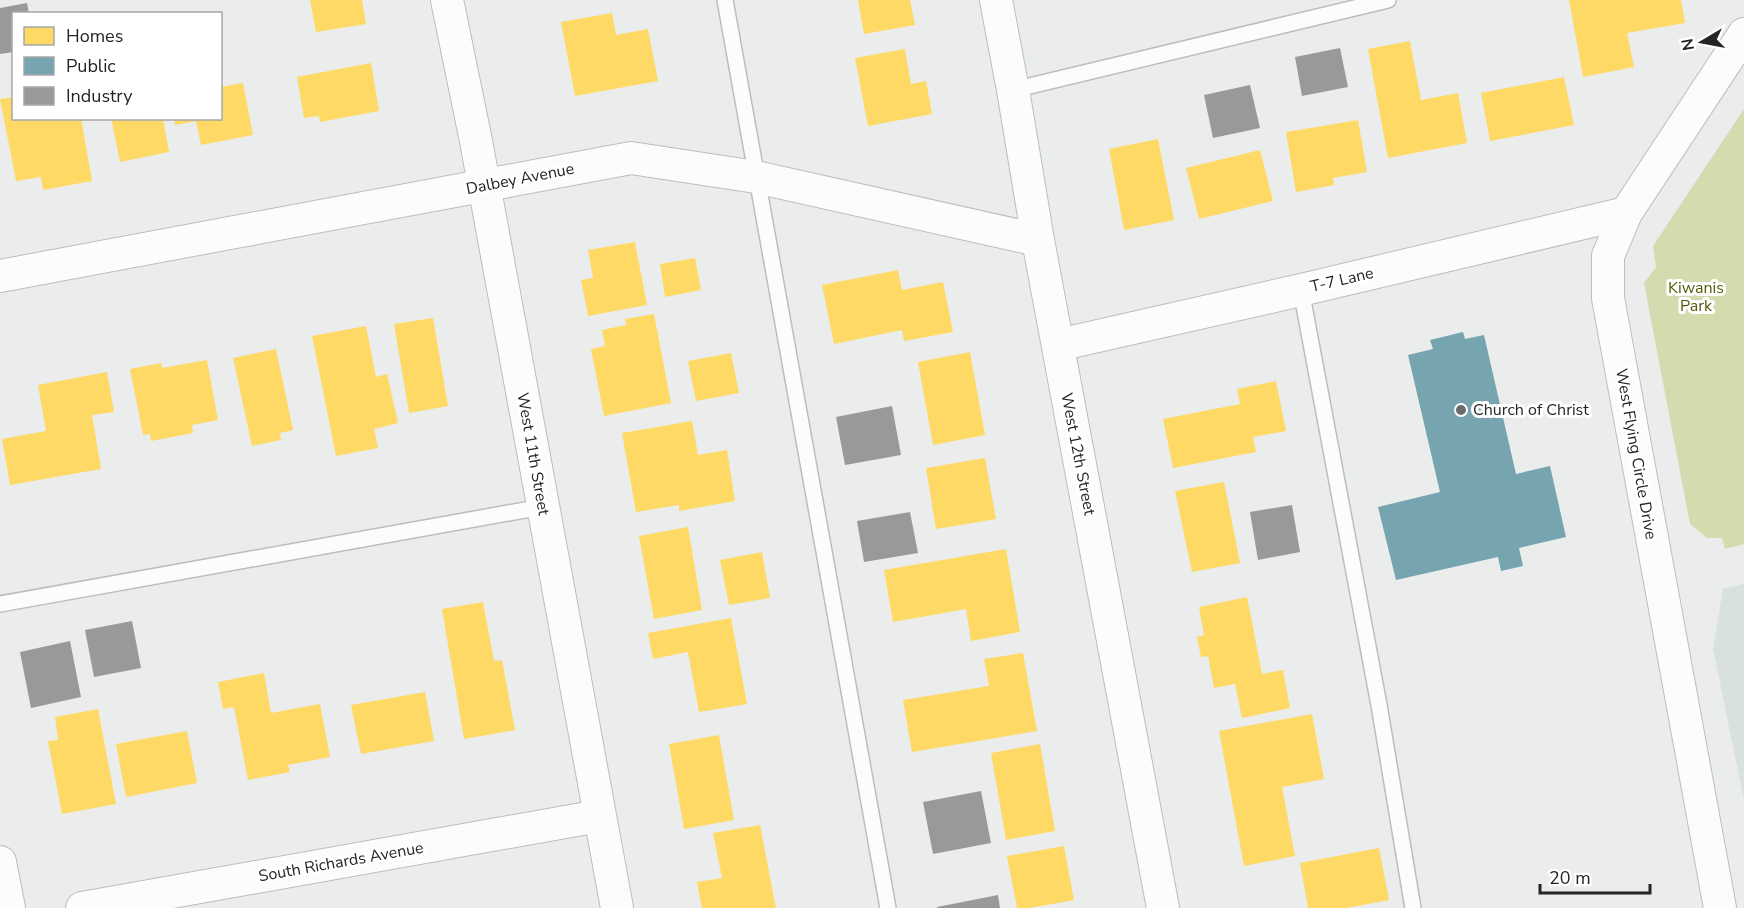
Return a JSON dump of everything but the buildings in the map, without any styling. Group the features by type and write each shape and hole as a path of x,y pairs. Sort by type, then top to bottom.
{"street":[{"name":"West 11th Street","path":"447,0 484,186 617,908"},
{"name":"West 12th Street","path":"996,0 1038,240 1163,908"},
{"name":"West Flying Circle Drive","path":"1720,908 1608,298 1608,256 1626,213 1744,34"},
{"name":"Dalbey Avenue","path":"0,276 631,158 756,177 1038,240"},
{"name":"T-7 Lane","path":"1058,345 1626,213"},
{"name":"South Richards Avenue","path":"82,908 599,816"},
{"path":"0,862 9,908"}],"lane":[{"path":"725,0 888,908"},
{"path":"1013,90 1388,0"},
{"path":"1301,290 1379,705 1413,908"},
{"path":"0,604 542,507"}],"shaded area":[{"path":"1744,584 1744,800 1713,649 1723,589"}],"green space":[{"name":"Kiwanis Park","path":"1744,109 1744,544 1725,549 1722,538 1707,538 1690,524 1644,283 1656,267 1653,246"}],"place":[{"name":"Church of Christ","path":"1461,410"}]}
